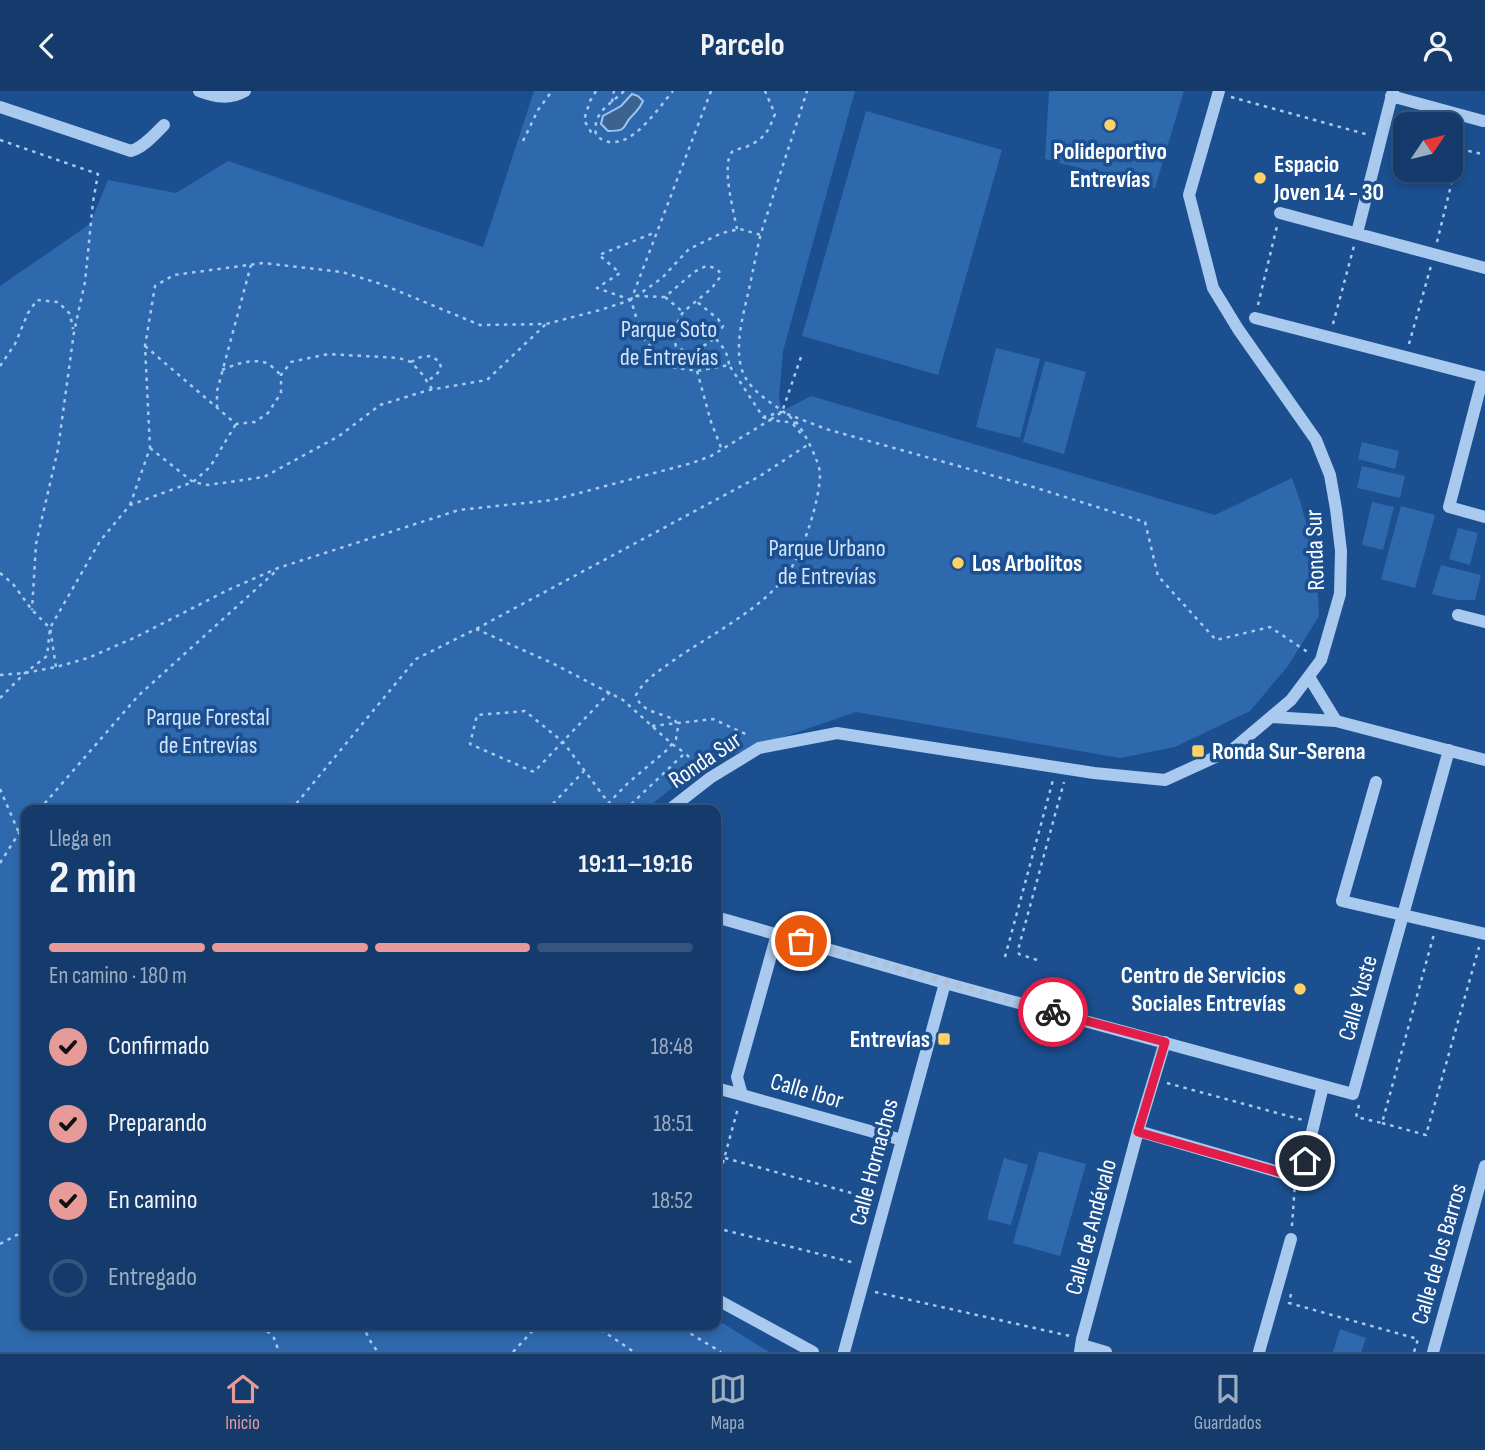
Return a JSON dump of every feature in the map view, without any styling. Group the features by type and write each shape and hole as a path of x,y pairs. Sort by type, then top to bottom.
{"street":[{"path":"199,91 217,97 234,96 245,91"},
{"name":"Ronda Sur","path":"674,805 709,778 759,748 837,733 1062,768 1165,780 1233,749 1291,700 1309,677 1321,660 1340,594 1341,551 1336,509 1330,475 1316,440 1238,329 1213,288 1189,195 1218,92"},
{"path":"1357,233 1392,94 1483,121"},
{"path":"0,107 131,151 135,151 164,125"},
{"path":"1280,213 1485,268"},
{"path":"1255,318 1484,373 1449,507 1485,517"},
{"path":"1471,428 1485,432"},
{"path":"1458,615 1485,622"},
{"path":"1309,677 1336,721"},
{"path":"1272,717 1336,721 1485,760"},
{"name":"Calle Yuste","path":"1353,1094 1449,751"},
{"path":"1376,782 1342,901 1484,934"},
{"path":"721,918 945,983 1353,1094"},
{"name":"Calle Ibor","path":"742,1095 737,1077 777,934"},
{"name":"Calle Hornachos","path":"844,1352 945,983"},
{"name":"Calle de Andévalo","path":"1081,1345 1165,1042"},
{"path":"1138,1132 1282,1173 1295,1170 1305,1161 1323,1086"},
{"name":"Calle Ibor","path":"721,1089 902,1140"},
{"name":"Calle de los Barros","path":"1433,1352 1485,1166"},
{"path":"1259,1352 1291,1239"},
{"path":"721,1303 813,1352"},
{"path":"1081,1345 1106,1352"}],"path":[{"path":"523,141 538,110 552,91"},
{"path":"596,91 584,120 591,132 605,141 619,141 636,133 673,91"},
{"path":"612,102 614,91"},
{"path":"602,139 596,135 594,125 601,111 624,91"},
{"path":"711,91 631,300 642,337 670,367 697,371 729,365"},
{"path":"737,230 727,171 730,154 746,148 766,135 775,114 765,91"},
{"path":"610,692 563,742 534,772 470,744 477,715 525,711 563,742 609,803 676,739 678,727 675,720 645,710 638,704 636,695 646,680 740,618 778,585 793,565 809,524 820,473 809,444 794,423 746,380 740,363 740,331 761,235 807,91"},
{"path":"1218,92 1381,138"},
{"path":"0,140 99,174 58,449 36,544 32,610"},
{"path":"1463,150 1482,154"},
{"path":"1255,318 1280,213"},
{"path":"0,698 47,656 50,628 100,541 130,505 150,447 145,346 155,286 174,275 263,263 342,272 381,284 480,325 546,324 631,300 662,278 689,249 722,233 740,229 761,235"},
{"path":"631,300 597,288 620,273 598,255 657,232"},
{"path":"1330,337 1357,233"},
{"path":"217,408 217,391 251,265"},
{"path":"665,297 706,265 720,272 721,276 711,289 696,301 684,312 673,333 676,346 687,353 708,345 716,339 723,326 696,301"},
{"path":"636,296 665,297 684,312"},
{"path":"0,366 15,344 28,313 37,300 58,302 70,314 74,332"},
{"path":"150,447 193,482 208,485 264,477 339,436 380,405 432,389 487,380 546,324"},
{"path":"716,339 725,349 729,365 763,417 770,421 794,423"},
{"path":"145,346 236,424 255,422 268,413 281,393 281,375 291,362 328,353 386,356 411,362 432,389"},
{"path":"0,675 56,667 88,657 136,637 278,568 459,510 553,501 711,456 782,412 803,354"},
{"path":"411,362 431,356 440,362 439,373 426,381"},
{"path":"222,370 239,363 256,362 268,364 281,375"},
{"path":"697,371 722,450"},
{"path":"763,417 782,412 826,429 1030,486 1145,522 1158,576 1216,640 1270,627 1321,660"},
{"path":"130,505 193,482 210,467 236,424"},
{"path":"295,805 416,659 760,476 809,444"},
{"path":"43,805 138,696 278,568"},
{"path":"0,573 13,584 32,610 50,628 56,667"},
{"path":"476,629 623,699 685,753 709,778"},
{"path":"652,726 713,719 768,746"},
{"path":"630,805 685,753"},
{"path":"1005,957 1062,768"},
{"path":"1037,960 1019,954 1018,950 1062,768"},
{"path":"552,805 584,771"},
{"path":"0,789 19,833"},
{"path":"0,863 21,831"},
{"path":"1382,1123 1437,923"},
{"path":"1353,1094 1361,1096 1356,1117 1426,1135 1484,934"},
{"path":"1154,1080 1314,1123"},
{"path":"721,1171 742,1095"},
{"path":"725,1158 885,1203"},
{"path":"1291,1239 1295,1170"},
{"path":"721,1229 867,1266"},
{"path":"0,1244 21,1233"},
{"path":"861,1289 1081,1345"},
{"path":"1291,1290 1290,1303 1418,1339 1414,1352"},
{"path":"266,1330 274,1338 279,1352"},
{"path":"365,1330 378,1352"},
{"path":"513,1352 533,1330"},
{"path":"601,1330 634,1352"},
{"path":"684,1330 721,1352"}],"green space":[{"path":"534,91 855,91 783,351 779,398 782,411 811,396 1215,515 1292,478 1316,558 1319,616 1288,666 1250,711 1175,747 1120,758 856,712 702,765 650,805 21,805 21,1330 721,1330 721,1322 769,1352 0,1352 0,286 90,224 108,180 176,193 228,161 483,247"},
{"name":"Polideportivo Entrevías","path":"1049,91 1184,91 1155,188 1045,159"},
{"path":"866,111 1002,150 938,375 802,336"},
{"path":"996,348 1040,359 1020,438 976,427"},
{"path":"1045,361 1086,372 1064,454 1023,442"},
{"path":"1362,442 1399,451 1395,469 1358,459"},
{"path":"1362,466 1405,476 1400,498 1357,488"},
{"path":"1372,502 1394,507 1383,550 1362,545"},
{"path":"1401,506 1435,515 1415,588 1381,579"},
{"path":"1458,528 1478,533 1470,565 1449,559"},
{"path":"1441,565 1481,575 1475,600 1457,600 1432,594"},
{"path":"1039,1151 1086,1164 1060,1256 1013,1243"},
{"path":"1004,1158 1028,1165 1011,1225 987,1219"},
{"path":"1340,1329 1366,1338 1361,1352 1333,1352"}],"shaded area":[{"path":"632,94 643,101 639,108 622,129 608,131 601,124 603,116 621,106"}],"way so far":[{"path":"801,941 1053,1012"}],"place":[{"name":"Polideportivo Entrevías","path":"1110,125"},
{"name":"Espacio Joven 14 - 30","path":"1260,178"},
{"name":"Los Arbolitos","path":"958,563"},
{"name":"Ronda Sur-Serena","path":"1198,751"},
{"name":"Centro de Servicios Sociales Entrevías","path":"1300,989"},
{"name":"Entrevías","path":"944,1039"}],"route":[{"path":"1053,1012 1165,1042 1138,1132 1282,1173 1295,1170 1305,1161"}],"park label":[{"name":"Parque Soto de Entrevías","path":"669,343"},
{"name":"Parque Urbano de Entrevías","path":"827,562"},
{"name":"Parque Forestal de Entrevías","path":"208,731"}]}
